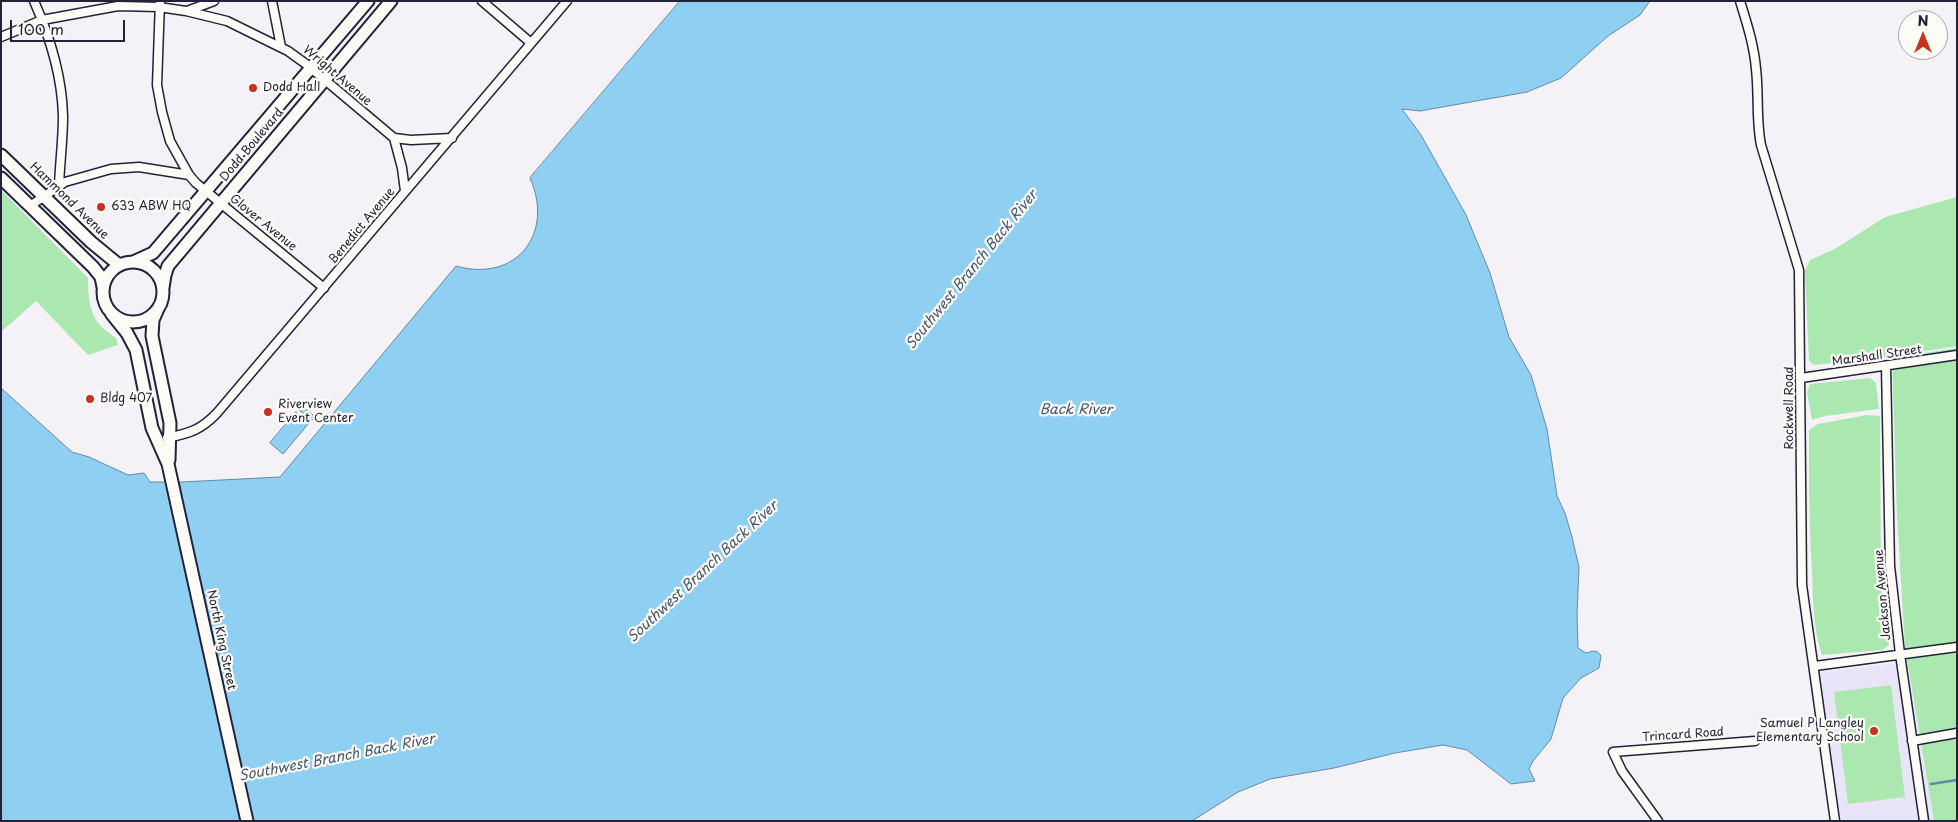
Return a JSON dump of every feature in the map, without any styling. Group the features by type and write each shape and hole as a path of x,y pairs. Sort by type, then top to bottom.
{"main road":[{"name":"Dodd Boulevard","path":"133,262 153,253 368,1"},
{"name":"Dodd Boulevard","path":"164,288 168,266 391,1"},
{"name":"Hammond Avenue","path":"1,155 91,242 119,265"},
{"path":"1,178 98,272 101,277 103,298 111,313 118,318 136,322 145,320 159,308 164,288 156,272 150,266 133,262 119,265 111,271 105,280 103,289"},
{"name":"North King Street","path":"159,308 154,320 152,336 170,423 168,464"},
{"name":"North King Street","path":"111,313 127,333 136,350 152,428 168,464 247,821"}],"street":[{"path":"34,1 58,71 61,93 63,115 59,185"},
{"path":"186,11 214,1"},
{"path":"272,1 281,48"},
{"path":"482,1 531,43"},
{"name":"Benedict Avenue","path":"157,440 194,431 206,424 567,1"},
{"name":"Rockwell Road","path":"1740,1 1753,46 1758,89 1758,129 1761,145 1799,270 1802,378 1802,585 1815,666 1835,821"},
{"name":"Wright Avenue","path":"1,37 42,20 118,6 159,4 227,21 281,48 311,68 394,138"},
{"name":"Glover Avenue","path":"159,4 157,85 170,141 189,175 324,288"},
{"path":"405,191 402,168 394,138 411,140 452,138"},
{"path":"30,206 59,185 87,175 124,167 154,168 189,175"},
{"name":"Marshall Street","path":"1802,378 1957,355"},
{"name":"Jackson Avenue","path":"1886,366 1890,566 1900,654 1924,821"},
{"path":"1815,666 1957,646"},
{"path":"1912,741 1957,733"},
{"name":"Trincard Road","path":"1658,821 1622,771 1613,752 1755,741"}],"shaded area":[{"name":"Samuel P Langley Elementary School","path":"1907,662 1934,821 1841,821 1820,672"}],"green space":[{"path":"1,190 88,278 89,297 93,315 102,327 116,338 118,345 88,355 36,301 1,332"},
{"path":"1957,197 1957,346 1883,358 1814,365 1809,361 1805,271 1810,260 1835,249 1885,217"},
{"path":"1957,348 1957,821 1934,821 1905,647 1897,516 1892,358"},
{"path":"1870,378 1876,383 1879,409 1825,416 1812,420 1807,392 1810,384"},
{"path":"1867,415 1880,416 1881,584 1889,645 1882,650 1822,655 1815,624 1813,603 1809,430 1818,424"},
{"path":"1891,685 1905,797 1848,804 1834,692"}],"water":[{"name":"Back River","path":"680,1 1650,1 1640,15 1608,36 1561,78 1527,92 1420,111 1402,109 1421,135 1466,215 1490,273 1509,337 1531,375 1547,429 1557,496 1565,513 1579,567 1578,648 1586,653 1596,651 1601,656 1599,668 1581,678 1563,698 1551,739 1533,761 1529,769 1535,781 1511,784 1467,750 1443,745 1395,753 1334,768 1270,779 1238,792 1192,821 1,821 1,388 72,452 89,457 128,475 144,473 150,482 280,477 456,266 477,269 496,267 512,260 525,249 533,235 537,218 536,199 530,178"},
{"path":"301,405 315,417 311,421 298,409"},
{"path":"296,412 309,423 283,454 270,443"}],"waterway":[{"path":"1931,784 1957,780"}],"place":[{"name":"Dodd Hall","path":"253,88"},
{"name":"633 ABW HQ","path":"101,207"},
{"name":"Bldg 407","path":"90,399"},
{"name":"Riverview Event Center","path":"268,412"},
{"name":"Samuel P Langley Elementary School","path":"1874,731"}],"water label":[{"name":"Southwest Branch Back River","path":"972,270"},
{"name":"Southwest Branch Back River","path":"703,572"},
{"name":"Southwest Branch Back River","path":"337,758"}]}
